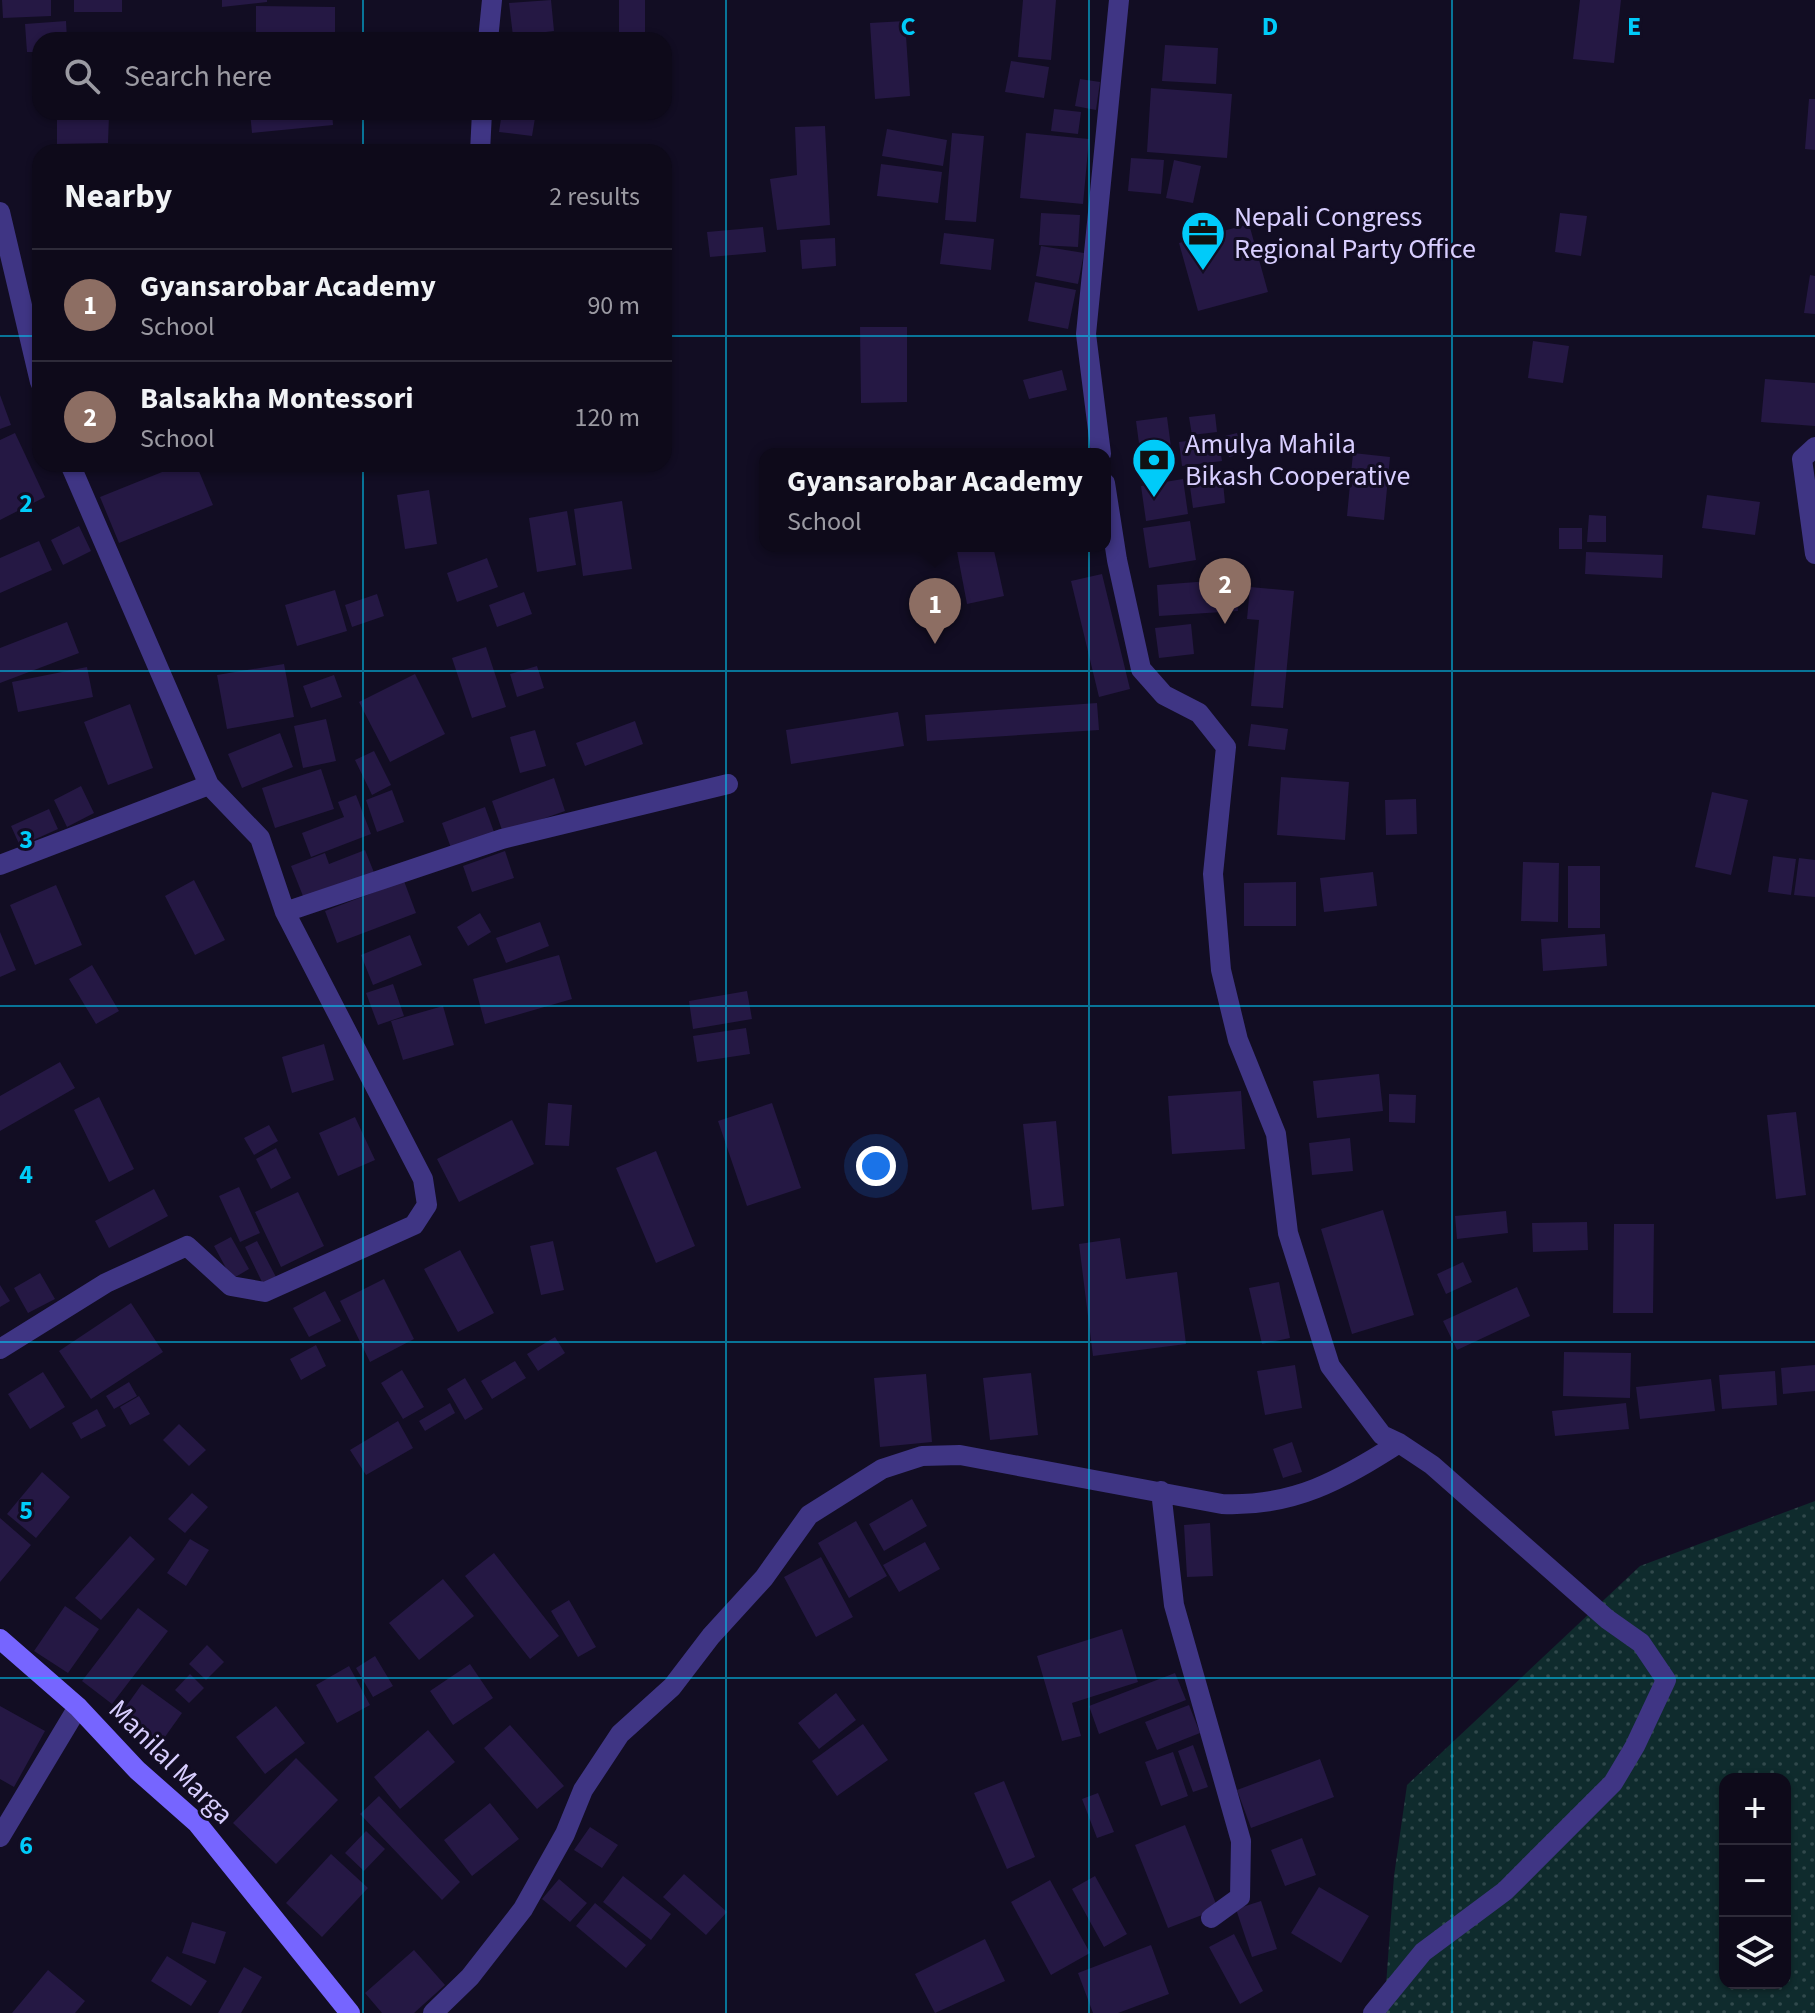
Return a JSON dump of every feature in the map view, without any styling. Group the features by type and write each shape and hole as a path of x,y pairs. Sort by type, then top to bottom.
{"street":[{"path":"489,32 492,0"},
{"path":"1100,448 1086,334 1119,0"},
{"path":"480,144 482,120"},
{"path":"0,212 32,348"},
{"path":"1815,447 1802,459 1815,554"},
{"path":"0,1349 106,1283 187,1246 231,1286 265,1292 414,1225 427,1205 423,1179 285,912 260,838 209,785 73,472"},
{"path":"1111,522 1141,669 1164,695 1199,713 1226,747 1213,874 1221,970 1238,1040 1276,1134 1288,1233 1330,1366 1382,1435 1432,1465 1607,1619 1641,1643 1666,1680 1635,1746 1613,1783 1505,1891 1423,1952 1373,2013"},
{"path":"285,912 502,839 728,784"},
{"path":"0,865 209,785"},
{"path":"433,2013 470,1977 523,1909 565,1834 583,1790 620,1734 672,1687 711,1636 764,1578 809,1515 882,1469 922,1456 960,1455 1222,1504 1262,1506 1341,1480 1399,1443"},
{"path":"1161,1491 1174,1605 1241,1841 1240,1897 1211,1918"},
{"name":"Manilal Marga","path":"0,1639 78,1707 137,1770 197,1823 350,2013"},
{"path":"0,1837 78,1707"}],"green space":[{"path":"1815,1501 1815,2013 1384,2013 1394,1876 1407,1785 1640,1566"}],"building":[{"path":"2,0 51,0 51,16 3,18"},
{"path":"74,0 122,0 122,12 74,12"},
{"path":"222,0 267,0 267,2 222,7"},
{"path":"551,0 554,31 513,32 509,3"},
{"path":"619,0 645,0 645,32 619,32"},
{"path":"1023,0 1056,0 1051,60 1018,57"},
{"path":"1580,0 1621,0 1614,63 1573,59"},
{"path":"256,6 335,7 335,32 256,32"},
{"path":"66,21 67,32 32,32 32,52 27,52 25,24"},
{"path":"905,21 910,96 875,99 870,23"},
{"path":"1165,45 1218,48 1216,84 1162,81"},
{"path":"1011,61 1049,67 1044,98 1005,92"},
{"path":"1080,79 1100,82 1096,110 1075,106"},
{"path":"1151,88 1232,94 1227,158 1147,152"},
{"path":"1809,99 1815,99 1815,150 1805,149"},
{"path":"1054,109 1081,112 1078,134 1051,131"},
{"path":"57,120 109,120 108,143 57,144"},
{"path":"251,120 333,120 333,125 252,133"},
{"path":"501,120 535,120 532,136 499,132"},
{"path":"825,126 830,225 777,230 770,179 797,175 795,127"},
{"path":"887,129 947,140 943,166 882,156"},
{"path":"952,133 984,136 976,222 945,220"},
{"path":"1026,133 1089,139 1083,204 1020,198"},
{"path":"1131,158 1164,160 1161,194 1128,191"},
{"path":"1174,160 1201,166 1193,203 1166,198"},
{"path":"881,164 942,172 938,203 877,196"},
{"path":"1041,213 1080,215 1078,247 1039,245"},
{"path":"1560,213 1587,216 1581,256 1555,252"},
{"path":"1249,224 1268,292 1198,311 1179,243"},
{"path":"763,227 766,252 710,257 707,232"},
{"path":"944,233 994,239 991,270 940,264"},
{"path":"835,238 836,266 802,269 800,240"},
{"path":"1041,246 1084,253 1078,284 1036,276"},
{"path":"1810,275 1815,276 1815,314 1804,313"},
{"path":"1035,282 1076,290 1068,329 1028,321"},
{"path":"860,327 907,327 907,402 861,403"},
{"path":"1533,341 1569,346 1563,383 1528,378"},
{"path":"1062,370 1067,390 1029,399 1023,380"},
{"path":"1765,379 1815,383 1815,426 1761,422"},
{"path":"0,395 11,425 0,429"},
{"path":"1215,414 1217,432 1192,435 1189,417"},
{"path":"1167,417 1173,462 1142,466 1136,421"},
{"path":"15,433 45,497 0,520 0,440"},
{"path":"1237,433 1242,454 1229,457 1225,436"},
{"path":"1218,437 1222,461 1182,466 1179,442"},
{"path":"1353,453 1390,457 1384,520 1347,516"},
{"path":"162,472 199,472 213,505 119,543 100,497"},
{"path":"1183,479 1188,514 1146,521 1141,486"},
{"path":"1223,482 1225,503 1193,508 1190,487"},
{"path":"429,490 437,544 405,549 397,495"},
{"path":"1707,495 1760,502 1755,535 1702,528"},
{"path":"622,501 632,569 583,576 574,509"},
{"path":"567,511 576,565 537,572 529,518"},
{"path":"1589,515 1606,516 1606,542 1587,542"},
{"path":"1190,521 1196,560 1149,568 1143,528"},
{"path":"79,526 91,551 63,565 51,540"},
{"path":"1559,528 1582,528 1582,549 1559,549"},
{"path":"39,541 52,570 0,593 0,558"},
{"path":"957,552 994,552 1004,596 967,604"},
{"path":"1586,552 1663,555 1662,578 1585,574"},
{"path":"487,558 498,587 457,602 447,573"},
{"path":"1102,574 1130,689 1099,697 1071,581"},
{"path":"1236,579 1238,611 1159,616 1157,585"},
{"path":"1250,587 1294,591 1283,708 1251,706 1259,620 1247,619"},
{"path":"335,590 347,631 297,646 285,605"},
{"path":"524,592 532,614 497,627 489,605"},
{"path":"377,594 384,616 352,627 345,605"},
{"path":"67,622 79,653 0,683 0,648"},
{"path":"1191,624 1194,654 1159,658 1155,628"},
{"path":"486,647 506,707 472,718 452,658"},
{"path":"284,664 294,717 227,729 217,675"},
{"path":"537,666 544,688 517,697 510,674"},
{"path":"87,667 93,697 18,712 12,682"},
{"path":"415,674 445,734 390,762 359,702"},
{"path":"334,675 342,697 311,708 303,686"},
{"path":"1097,703 1099,730 927,741 925,715"},
{"path":"130,704 153,768 108,785 84,722"},
{"path":"898,712 904,746 791,764 786,730"},
{"path":"326,719 336,761 303,768 294,726"},
{"path":"635,721 643,744 585,766 576,743"},
{"path":"1251,724 1288,729 1285,750 1248,746"},
{"path":"535,730 546,766 520,773 510,737"},
{"path":"280,733 293,767 242,788 228,754"},
{"path":"374,751 391,785 372,795 355,760"},
{"path":"321,769 334,809 275,828 262,788"},
{"path":"1281,777 1349,782 1345,840 1277,835"},
{"path":"554,778 565,811 503,833 492,801"},
{"path":"81,786 94,813 67,827 54,800"},
{"path":"392,790 404,822 377,832 366,800"},
{"path":"1712,792 1748,800 1731,875 1695,867"},
{"path":"356,795 371,834 311,857 302,833 344,817 338,802"},
{"path":"1416,799 1417,834 1386,835 1385,800"},
{"path":"485,807 494,832 451,848 442,823"},
{"path":"49,809 58,829 20,846 11,826"},
{"path":"365,850 375,875 305,901 291,866 325,853 329,864"},
{"path":"505,851 514,878 472,892 463,866"},
{"path":"1773,856 1796,859 1791,895 1768,892"},
{"path":"1799,858 1815,860 1815,897 1794,895"},
{"path":"1523,862 1559,863 1558,922 1521,921"},
{"path":"1568,866 1600,866 1600,928 1568,928"},
{"path":"1373,872 1377,906 1324,912 1320,878"},
{"path":"194,880 225,940 195,955 165,896"},
{"path":"404,881 416,913 337,943 325,911"},
{"path":"1296,882 1296,926 1244,926 1244,883"},
{"path":"56,885 82,945 35,965 10,905"},
{"path":"480,913 491,932 468,946 457,927"},
{"path":"540,922 549,946 506,963 496,938"},
{"path":"0,932 16,970 0,977"},
{"path":"1605,934 1607,966 1543,971 1541,939"},
{"path":"410,935 422,965 373,985 361,955"},
{"path":"559,955 572,999 485,1024 473,979"},
{"path":"92,965 119,1011 96,1024 69,979"},
{"path":"393,984 404,1016 378,1025 366,993"},
{"path":"747,991 752,1019 693,1029 689,1001"},
{"path":"443,1006 454,1045 403,1060 391,1021"},
{"path":"746,1028 750,1054 697,1062 693,1036"},
{"path":"324,1044 334,1080 292,1093 282,1057"},
{"path":"60,1062 75,1088 0,1131 0,1096"},
{"path":"1379,1074 1383,1111 1317,1118 1313,1081"},
{"path":"1241,1091 1245,1149 1172,1154 1168,1096"},
{"path":"1389,1094 1416,1095 1415,1123 1389,1122"},
{"path":"99,1097 134,1169 109,1182 74,1110"},
{"path":"548,1103 572,1105 569,1146 545,1145"},
{"path":"772,1103 801,1188 747,1206 718,1121"},
{"path":"1796,1112 1806,1195 1776,1199 1767,1115"},
{"path":"355,1117 375,1160 338,1176 319,1133"},
{"path":"512,1120 534,1164 459,1202 437,1159"},
{"path":"1056,1121 1064,1206 1032,1210 1023,1124"},
{"path":"269,1125 278,1141 254,1155 244,1138"},
{"path":"1350,1138 1353,1171 1312,1175 1309,1143"},
{"path":"276,1148 291,1178 271,1189 256,1159"},
{"path":"656,1151 695,1246 656,1263 616,1168"},
{"path":"239,1187 260,1233 240,1242 219,1196"},
{"path":"154,1189 168,1216 109,1248 95,1221"},
{"path":"298,1192 324,1246 281,1267 255,1212"},
{"path":"1383,1210 1414,1315 1352,1334 1321,1229"},
{"path":"1506,1211 1508,1233 1457,1239 1455,1216"},
{"path":"1587,1222 1588,1250 1533,1252 1532,1223"},
{"path":"1614,1224 1654,1224 1653,1313 1613,1313"},
{"path":"231,1237 249,1269 232,1279 214,1246"},
{"path":"1120,1238 1126,1279 1177,1272 1186,1344 1093,1356 1079,1244"},
{"path":"257,1241 276,1277 263,1284 245,1247"},
{"path":"553,1241 564,1290 541,1295 530,1246"},
{"path":"460,1250 494,1313 458,1332 424,1269"},
{"path":"1463,1262 1472,1282 1446,1294 1437,1274"},
{"path":"40,1273 55,1299 28,1313 14,1288"},
{"path":"384,1279 414,1339 370,1362 340,1301"},
{"path":"1279,1282 1290,1338 1262,1344 1249,1288"},
{"path":"0,1285 10,1301 0,1307"},
{"path":"1517,1287 1530,1316 1457,1350 1443,1321"},
{"path":"325,1291 341,1321 309,1337 293,1308"},
{"path":"131,1303 163,1352 91,1399 59,1351"},
{"path":"555,1337 565,1353 538,1371 527,1354"},
{"path":"316,1345 326,1366 301,1380 290,1359"},
{"path":"1564,1352 1631,1353 1630,1398 1563,1396"},
{"path":"515,1361 526,1378 492,1399 481,1381"},
{"path":"1295,1365 1302,1408 1265,1415 1257,1371"},
{"path":"1815,1365 1815,1391 1783,1394 1781,1368"},
{"path":"402,1370 424,1407 403,1419 381,1383"},
{"path":"1775,1371 1777,1405 1722,1409 1719,1375"},
{"path":"43,1372 65,1407 30,1429 8,1394"},
{"path":"1031,1373 1038,1435 990,1440 983,1378"},
{"path":"926,1374 932,1442 880,1447 874,1378"},
{"path":"465,1378 483,1409 465,1420 447,1389"},
{"path":"1711,1379 1715,1411 1640,1419 1636,1387"},
{"path":"129,1382 137,1396 114,1409 106,1396"},
{"path":"139,1396 150,1414 130,1425 120,1407"},
{"path":"450,1403 455,1413 425,1431 419,1421"},
{"path":"1626,1403 1629,1429 1555,1436 1552,1411"},
{"path":"97,1409 106,1426 81,1439 72,1423"},
{"path":"398,1421 413,1448 366,1475 350,1450"},
{"path":"179,1424 206,1450 189,1466 163,1440"},
{"path":"1292,1442 1302,1472 1283,1478 1273,1449"},
{"path":"42,1472 70,1497 36,1538 7,1514"},
{"path":"192,1493 208,1507 185,1533 168,1519"},
{"path":"912,1499 927,1526 884,1551 869,1524"},
{"path":"0,1518 31,1545 0,1582"},
{"path":"856,1521 887,1576 849,1598 818,1543"},
{"path":"1210,1523 1213,1576 1187,1577 1184,1525"},
{"path":"130,1536 155,1559 101,1620 75,1598"},
{"path":"190,1539 209,1550 186,1586 167,1573"},
{"path":"925,1542 940,1569 899,1592 883,1565"},
{"path":"494,1553 559,1636 530,1659 465,1576"},
{"path":"821,1557 853,1617 816,1637 784,1577"},
{"path":"443,1579 474,1616 419,1660 389,1623"},
{"path":"569,1600 596,1647 578,1657 551,1611"},
{"path":"65,1606 99,1629 68,1673 34,1651"},
{"path":"138,1608 168,1631 112,1704 82,1681"},
{"path":"1122,1629 1138,1682 1072,1703 1081,1736 1062,1741 1037,1656"},
{"path":"207,1645 224,1662 206,1680 189,1664"},
{"path":"375,1656 393,1686 373,1697 356,1668"},
{"path":"470,1664 493,1698 453,1725 430,1691"},
{"path":"349,1666 370,1705 337,1723 316,1685"},
{"path":"1175,1673 1186,1700 1099,1734 1089,1706"},
{"path":"190,1674 204,1688 189,1703 175,1690"},
{"path":"142,1684 182,1713 157,1748 117,1719"},
{"path":"836,1693 856,1720 819,1749 798,1723"},
{"path":"1189,1705 1200,1733 1157,1750 1145,1722"},
{"path":"0,1706 45,1731 14,1787 0,1779"},
{"path":"276,1706 305,1743 265,1774 236,1737"},
{"path":"863,1724 888,1760 837,1796 812,1761"},
{"path":"510,1725 564,1786 537,1809 484,1748"},
{"path":"428,1730 455,1762 400,1809 374,1777"},
{"path":"1193,1745 1208,1787 1193,1792 1178,1751"},
{"path":"1173,1752 1188,1796 1161,1806 1145,1762"},
{"path":"296,1758 338,1800 276,1864 233,1823"},
{"path":"1320,1759 1334,1797 1251,1828 1237,1790"},
{"path":"1004,1781 1035,1857 1007,1869 974,1793"},
{"path":"1098,1793 1114,1832 1097,1838 1082,1799"},
{"path":"379,1796 460,1882 442,1900 360,1814"},
{"path":"490,1803 519,1839 472,1876 444,1840"},
{"path":"1185,1825 1218,1909 1168,1928 1135,1845"},
{"path":"590,1827 618,1845 602,1868 574,1850"},
{"path":"366,1831 385,1849 364,1871 345,1853"},
{"path":"1302,1838 1316,1875 1285,1886 1271,1850"},
{"path":"331,1854 368,1888 322,1937 286,1903"},
{"path":"684,1874 727,1912 706,1935 663,1897"},
{"path":"623,1876 671,1914 651,1940 603,1902"},
{"path":"1095,1876 1127,1934 1104,1947 1072,1889"},
{"path":"559,1879 587,1903 570,1922 542,1899"},
{"path":"1050,1880 1090,1953 1051,1975 1011,1902"},
{"path":"1319,1887 1369,1916 1341,1963 1291,1933"},
{"path":"1261,1901 1277,1949 1252,1957 1236,1909"},
{"path":"595,1903 646,1945 626,1968 576,1926"},
{"path":"192,1922 226,1932 215,1964 182,1953"},
{"path":"1234,1934 1263,1991 1240,2004 1209,1947"},
{"path":"985,1939 1005,1981 935,2013 915,1974"},
{"path":"1151,1945 1169,1994 1118,2013 1093,2013 1078,1973"},
{"path":"414,1950 445,1985 414,2013 382,2013 365,1993"},
{"path":"167,1956 207,1981 191,2006 151,1981"},
{"path":"244,1967 262,1977 241,2013 218,2013"},
{"path":"48,1970 85,2001 75,2013 12,2013"}],"place":[{"name":"Nepali Congress Regional Party Office","path":"1203,272"},
{"name":"Amulya Mahila Bikash Cooperative","path":"1154,499"},
{"name":"Balsakha Montessori","path":"1225,624"},
{"name":"Gyansarobar Academy","path":"935,644"}]}
